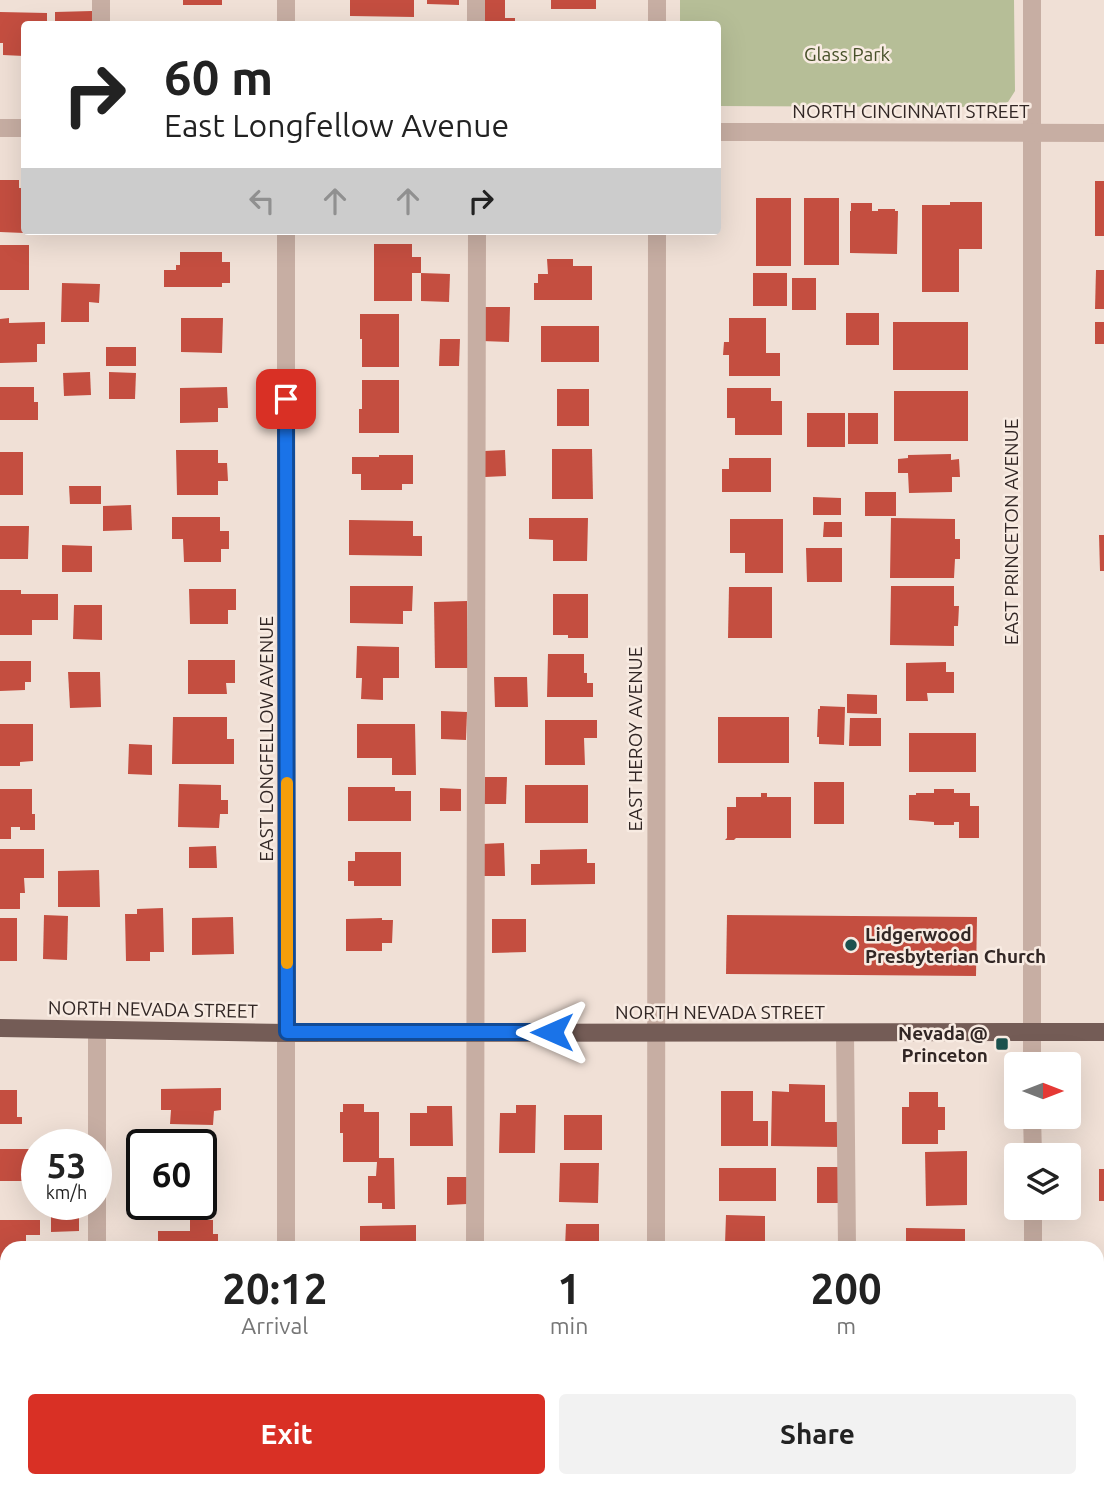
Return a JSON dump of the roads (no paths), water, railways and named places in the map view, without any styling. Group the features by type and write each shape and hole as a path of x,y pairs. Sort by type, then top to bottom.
{"main road":[{"name":"NORTH NEVADA STREET","path":"0,1028 287,1032 1104,1032"}],"street":[{"path":"101,0 101,21"},
{"path":"286,0 286,21"},
{"path":"476,0 476,21"},
{"path":"657,0 657,21"},
{"name":"EAST PRINCETON AVENUE","path":"1032,0 1032,1052"},
{"path":"0,128 21,128"},
{"name":"NORTH CINCINNATI STREET","path":"721,132 1104,133"},
{"name":"EAST LONGFELLOW AVENUE","path":"286,235 286,1241"},
{"path":"475,1241 477,235"},
{"name":"EAST HEROY AVENUE","path":"656,1241 657,235"},
{"path":"97,1030 97,1241"},
{"path":"845,1032 846,1241"},
{"path":"1033,1220 1033,1241"}],"place":[{"name":"Lidgerwood Presbyterian Church","path":"851,945"},
{"name":"Nevada @ Princeton","path":"1002,1044"}],"park label":[{"name":"Glass Park","path":"847,54"}]}
